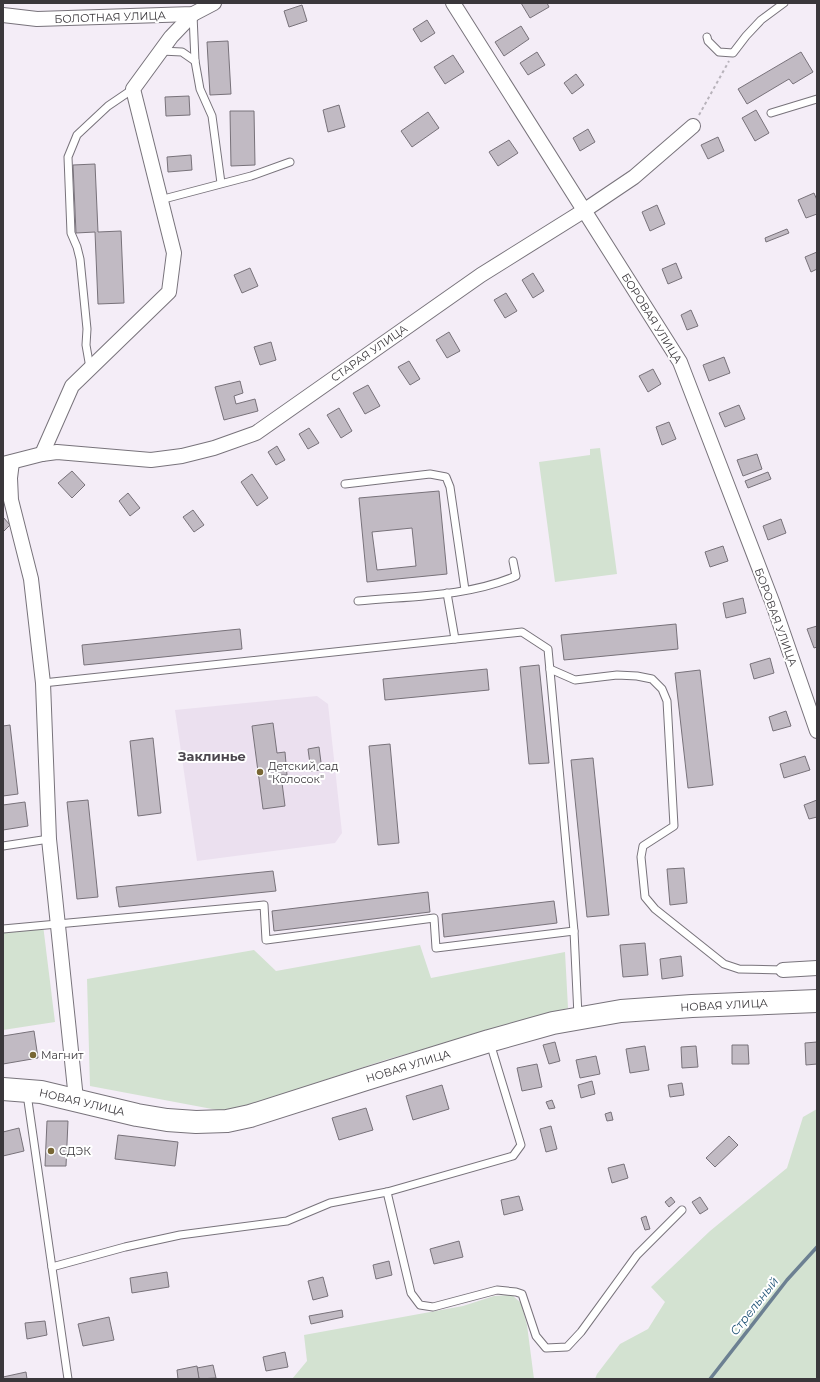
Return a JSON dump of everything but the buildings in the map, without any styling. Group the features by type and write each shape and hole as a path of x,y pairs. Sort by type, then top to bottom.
{"main road":[{"name":"НОВАЯ УЛИЦА","path":"3,1089 41,1092 76,1099 137,1115 167,1120 196,1122 227,1121 250,1116 489,1040 553,1023 621,1011 692,1006 817,1001"}],"street":[{"name":"БОЛОТНАЯ УЛИЦА","path":"3,15 37,19 193,14 214,3"},
{"name":"БОРОВАЯ УЛИЦА","path":"454,3 680,362 772,604 817,731"},
{"path":"42,454 72,386 169,292 174,254 133,89 171,37 193,14"},
{"name":"СТАРАЯ УЛИЦА","path":"7,463 42,454 57,452 151,460 182,456 214,448 256,433 481,275 585,210 634,177 693,126"},
{"path":"7,463 10,478 11,500 32,579 43,683 49,838 76,1099"},
{"path":"783,970 817,968"}],"lane":[{"path":"707,37 708,41 719,52 733,53 761,20 784,3"},
{"path":"193,14 195,61 200,89 212,116 221,183"},
{"path":"161,51 182,52 195,61"},
{"path":"90,368 86,345 87,329 80,259 71,233 68,157 77,134 108,106 133,89"},
{"path":"771,113 817,99"},
{"path":"160,200 251,176 290,162"},
{"path":"346,484 430,474 446,477 450,487 464,590"},
{"path":"358,601 447,593 499,583 516,576 513,561"},
{"path":"447,593 455,639"},
{"path":"43,683 522,632 548,649 574,932 578,1019"},
{"path":"550,669 575,680 617,675 638,676 652,679 662,689 667,701 674,826 643,846 641,857 645,897 655,909 724,964 738,969 783,970"},
{"path":"3,846 49,838"},
{"path":"3,930 264,904 266,940 434,918 436,948 574,932"},
{"path":"52,1267 125,1247 180,1235 288,1221 330,1203 387,1192 514,1156 520,1145 489,1040"},
{"path":"27,1090 68,1379"},
{"path":"387,1192 411,1293 420,1305 433,1307 497,1290 522,1294 536,1336 546,1348 567,1347 581,1332 637,1254 682,1210"}],"path":[{"path":"693,126 733,53"}],"shaded area":[{"name":"Детский сад \"Колосок\"","path":"317,696 328,704 342,833 335,843 197,861 175,710"}],"green space":[{"path":"600,448 617,574 555,582 539,462 590,455 590,449"},
{"path":"43,925 55,1022 3,1030 3,930"},
{"path":"420,945 431,978 565,952 568,1008 385,1060 228,1112 90,1086 87,979 254,950 276,971"},
{"path":"817,1109 817,1379 595,1379 597,1374 620,1344 648,1329 665,1302 651,1287 710,1231 787,1168 803,1117"},
{"path":"512,1295 521,1303 527,1325 534,1379 292,1379 307,1361 304,1335 463,1306 494,1296"}],"waterway":[{"name":"Стрельный","path":"710,1379 787,1280 817,1247"}],"place":[{"name":"Детский сад \"Колосок\"","path":"260,772"},
{"name":"Магнит","path":"33,1055"},
{"name":"СДЭК","path":"51,1151"}],"district":[{"name":"Заклинье","path":"212,756"}]}
